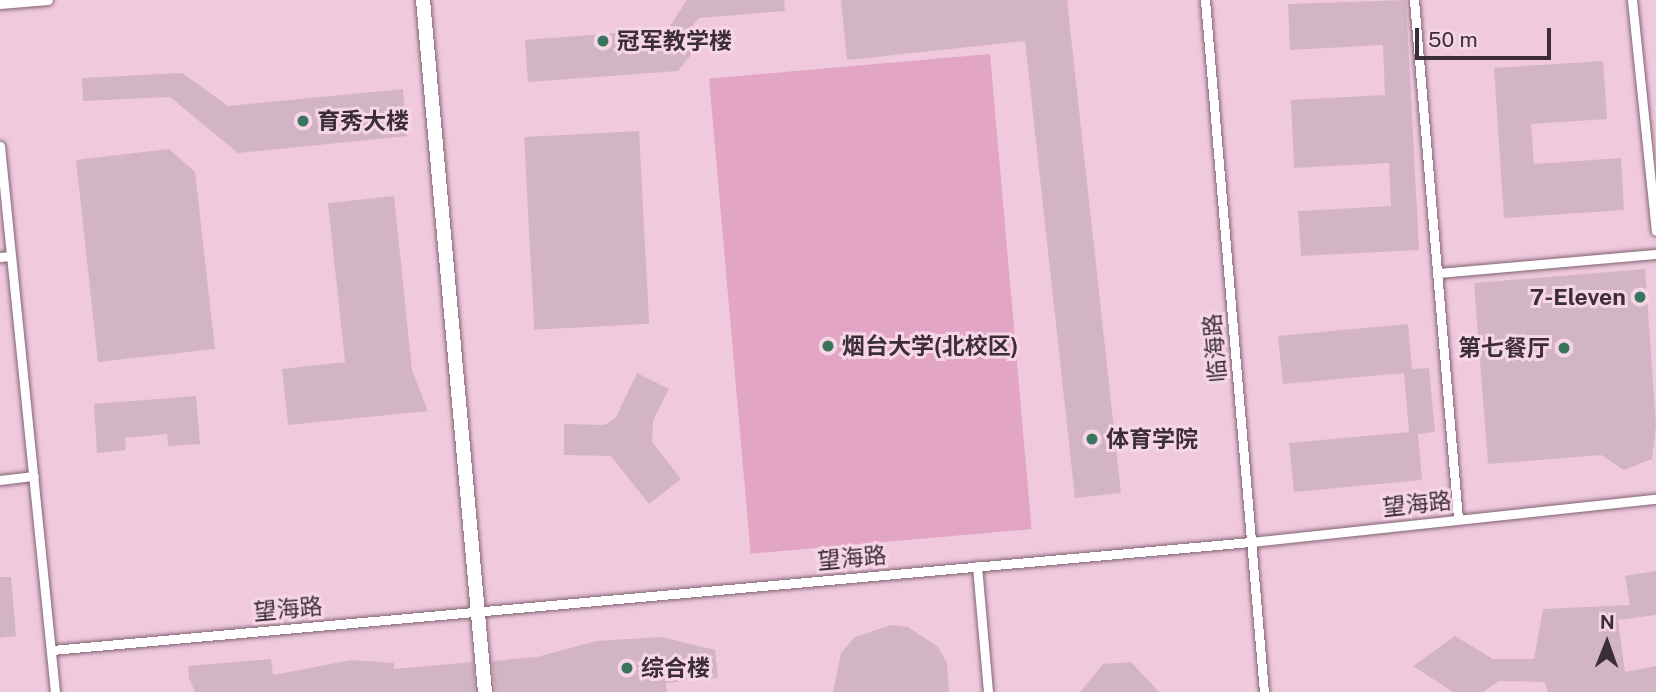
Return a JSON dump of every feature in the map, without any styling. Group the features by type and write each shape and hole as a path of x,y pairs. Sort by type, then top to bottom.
{"street":[{"path":"423,0 485,692"}],"lane":[{"path":"0,4 48,0"},
{"name":"临海路","path":"1205,0 1264,692"},
{"path":"1414,0 1458,519"},
{"path":"1632,0 1656,231"},
{"path":"0,146 55,692"},
{"path":"1437,273 1656,254"},
{"path":"0,257 11,256"},
{"path":"0,480 34,476"},
{"name":"望海路","path":"52,650 1251,542 1656,499"},
{"path":"977,566 988,692"}],"shaded area":[{"name":"烟台大学(北校区)","path":"0,0 1656,0 1656,692 0,692"},
{"path":"990,54 1032,529 751,554 709,79"}],"building":[{"name":"冠军教学楼","path":"687,0 784,0 785,11 699,18 680,42 693,52 678,71 528,82 525,40 668,29"},
{"path":"841,0 1067,0 1121,493 1075,498 1025,41 847,60"},
{"path":"1406,0 1419,250 1301,256 1298,211 1391,206 1389,163 1294,168 1291,100 1385,95 1383,45 1290,50 1288,4"},
{"path":"1603,61 1607,119 1531,124 1534,164 1621,158 1624,210 1504,218 1494,68"},
{"name":"育秀大楼","path":"182,73 228,106 403,89 407,136 238,153 170,97 83,101 82,78"},
{"path":"639,131 649,324 534,330 524,137"},
{"path":"169,149 195,172 215,349 98,362 76,160"},
{"path":"394,196 412,370 428,411 288,425 282,369 345,362 328,203"},
{"name":"第七餐厅","path":"1645,269 1656,425 1652,459 1624,470 1601,455 1488,464 1474,283"},
{"path":"1408,324 1412,369 1429,368 1435,432 1418,434 1422,480 1294,492 1289,443 1409,432 1404,373 1283,384 1278,336"},
{"path":"637,373 669,389 653,421 652,442 681,479 649,504 611,456 564,455 564,424 605,425 616,417"},
{"path":"196,396 200,444 168,446 167,434 125,438 126,450 97,453 94,404"},
{"path":"1656,571 1656,615 1618,620 1625,672 1656,666 1656,692 1548,692 1545,682 1499,681 1483,692 1453,692 1413,666 1455,636 1493,659 1534,659 1543,609 1630,605 1625,576"},
{"path":"0,577 11,577 16,636 0,638"},
{"path":"891,625 908,627 938,647 947,663 949,692 833,692 841,653 855,637"},
{"name":"综合楼","path":"662,637 715,650 718,678 666,683 667,692 495,692 492,661 537,657 596,641"},
{"path":"271,659 273,675 352,660 394,663 394,669 473,662 475,692 195,692 189,678 188,666"},
{"path":"1131,662 1159,692 1080,692 1103,664"}],"place":[{"name":"冠军教学楼","path":"603,41"},
{"name":"育秀大楼","path":"303,121"},
{"name":"7-Eleven","path":"1640,297"},
{"name":"烟台大学(北校区)","path":"828,346"},
{"name":"第七餐厅","path":"1564,348"},
{"name":"体育学院","path":"1092,439"},
{"name":"综合楼","path":"627,668"}]}
